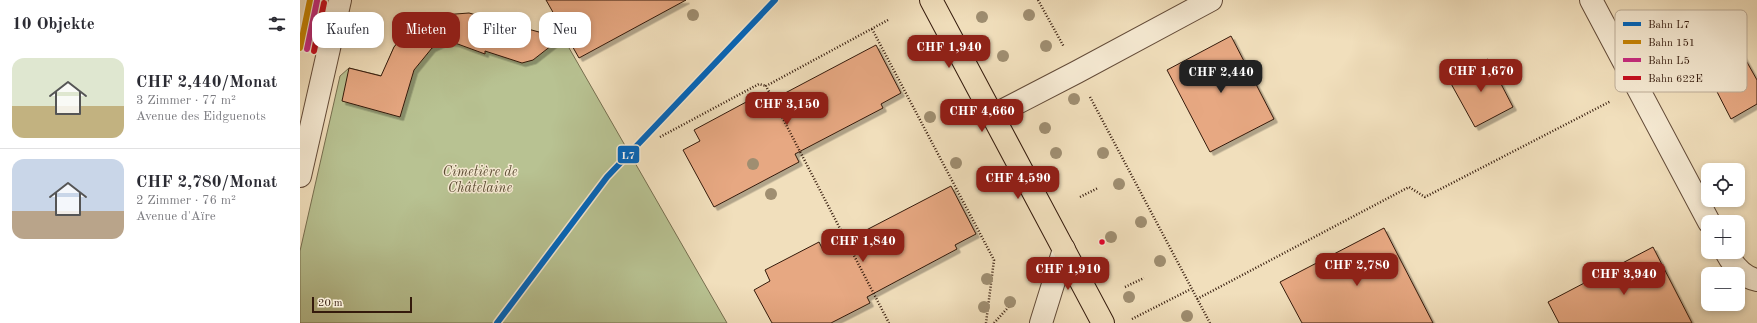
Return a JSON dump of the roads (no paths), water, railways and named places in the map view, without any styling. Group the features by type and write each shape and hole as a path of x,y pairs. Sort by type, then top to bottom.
{"main road":[{"path":"932,0 992,116 1103,323"}],"street":[{"path":"300,176 340,0"},
{"path":"992,116 1211,0"},
{"path":"1591,0 1615,46"},
{"path":"1639,92 1706,215"},
{"path":"1041,323 1064,249"},
{"path":"1731,259 1748,278 1757,280"}],"rail line":[{"name":"151","path":"300,48 310,0"},
{"name":"L7","path":"497,323 607,177 775,0"},
{"name":"L5","path":"307,49 317,1"},
{"name":"622E","path":"314,51 324,3"}],"park label":[{"name":"Cimetière de Châtelaine","path":"480,180"}]}
